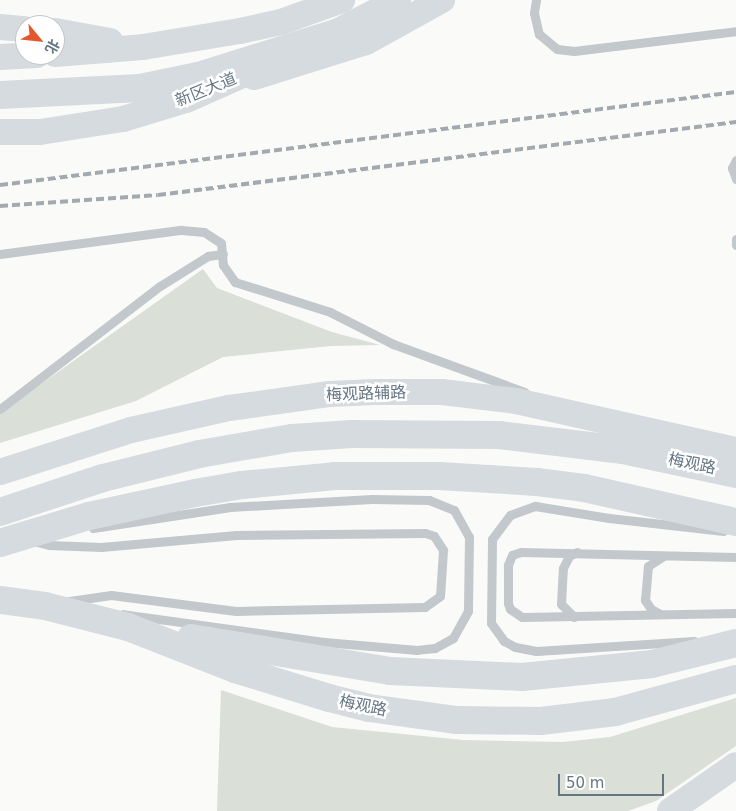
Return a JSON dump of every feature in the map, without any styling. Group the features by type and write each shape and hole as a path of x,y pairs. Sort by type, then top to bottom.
{"highway":[{"path":"0,95 140,88 198,76 339,32"},
{"name":"梅观路","path":"0,512 103,478 199,454 283,439 352,434 499,435 623,450 736,474"},
{"path":"11,540 89,516 195,493 289,479 370,476 439,476 537,482 584,488 736,522"},
{"name":"梅观路","path":"0,600 45,606 128,627 235,669 329,698 369,708 457,720 541,721 614,712 736,679"},
{"path":"128,627 342,666 478,676 614,670 736,643"}],"main road":[{"path":"281,22 324,0"},
{"path":"65,53 143,46 281,22 342,0"},
{"name":"新区大道","path":"0,132 40,132 123,119 218,87 339,32 398,0"},
{"path":"218,87 366,42 442,0"},
{"path":"0,28 15,28"},
{"path":"65,33 143,46"},
{"path":"0,57 15,56"},
{"name":"梅观路辅路","path":"0,472 131,430 229,408 330,394 442,392 556,409 736,450"},
{"path":"670,811 736,765"}],"lane":[{"path":"536,0 534,12 539,34 557,50 574,51 736,30"},
{"path":"0,139 40,132"},
{"path":"736,160 732,168 736,179"},
{"path":"0,254 195,230 214,236 221,244 228,276 235,282 330,312 393,344 500,381 556,409"},
{"path":"736,239 736,245"},
{"path":"0,409 160,286 208,256 223,254"},
{"path":"11,540 230,507 372,499 440,503 461,518 469,537 469,598 464,621 448,641 426,650 324,642 179,619 45,606"},
{"path":"736,530 706,530 536,506 523,508 501,523 492,539 490,565 491,623 504,641 515,647 556,650 736,638"},
{"path":"11,540 49,545 101,547 236,535 425,533 434,536 443,550 440,596 425,607 236,611 110,595 85,596 45,606"},
{"path":"736,557 516,552 508,565 508,603 515,613 530,618 736,613"},
{"path":"574,617 561,604 562,568 569,556 580,552"},
{"path":"664,615 647,606 647,572 652,562 669,556"}],"shaded area":[{"path":"203,269 217,288 332,332 380,345 331,346 223,357 136,401 0,443 0,413"},
{"path":"221,690 332,727 463,740 563,742 610,737 736,698 736,746 656,801 628,811 217,811"}],"railway":[{"path":"0,185 736,92"},
{"path":"0,206 158,195 736,122"}]}
